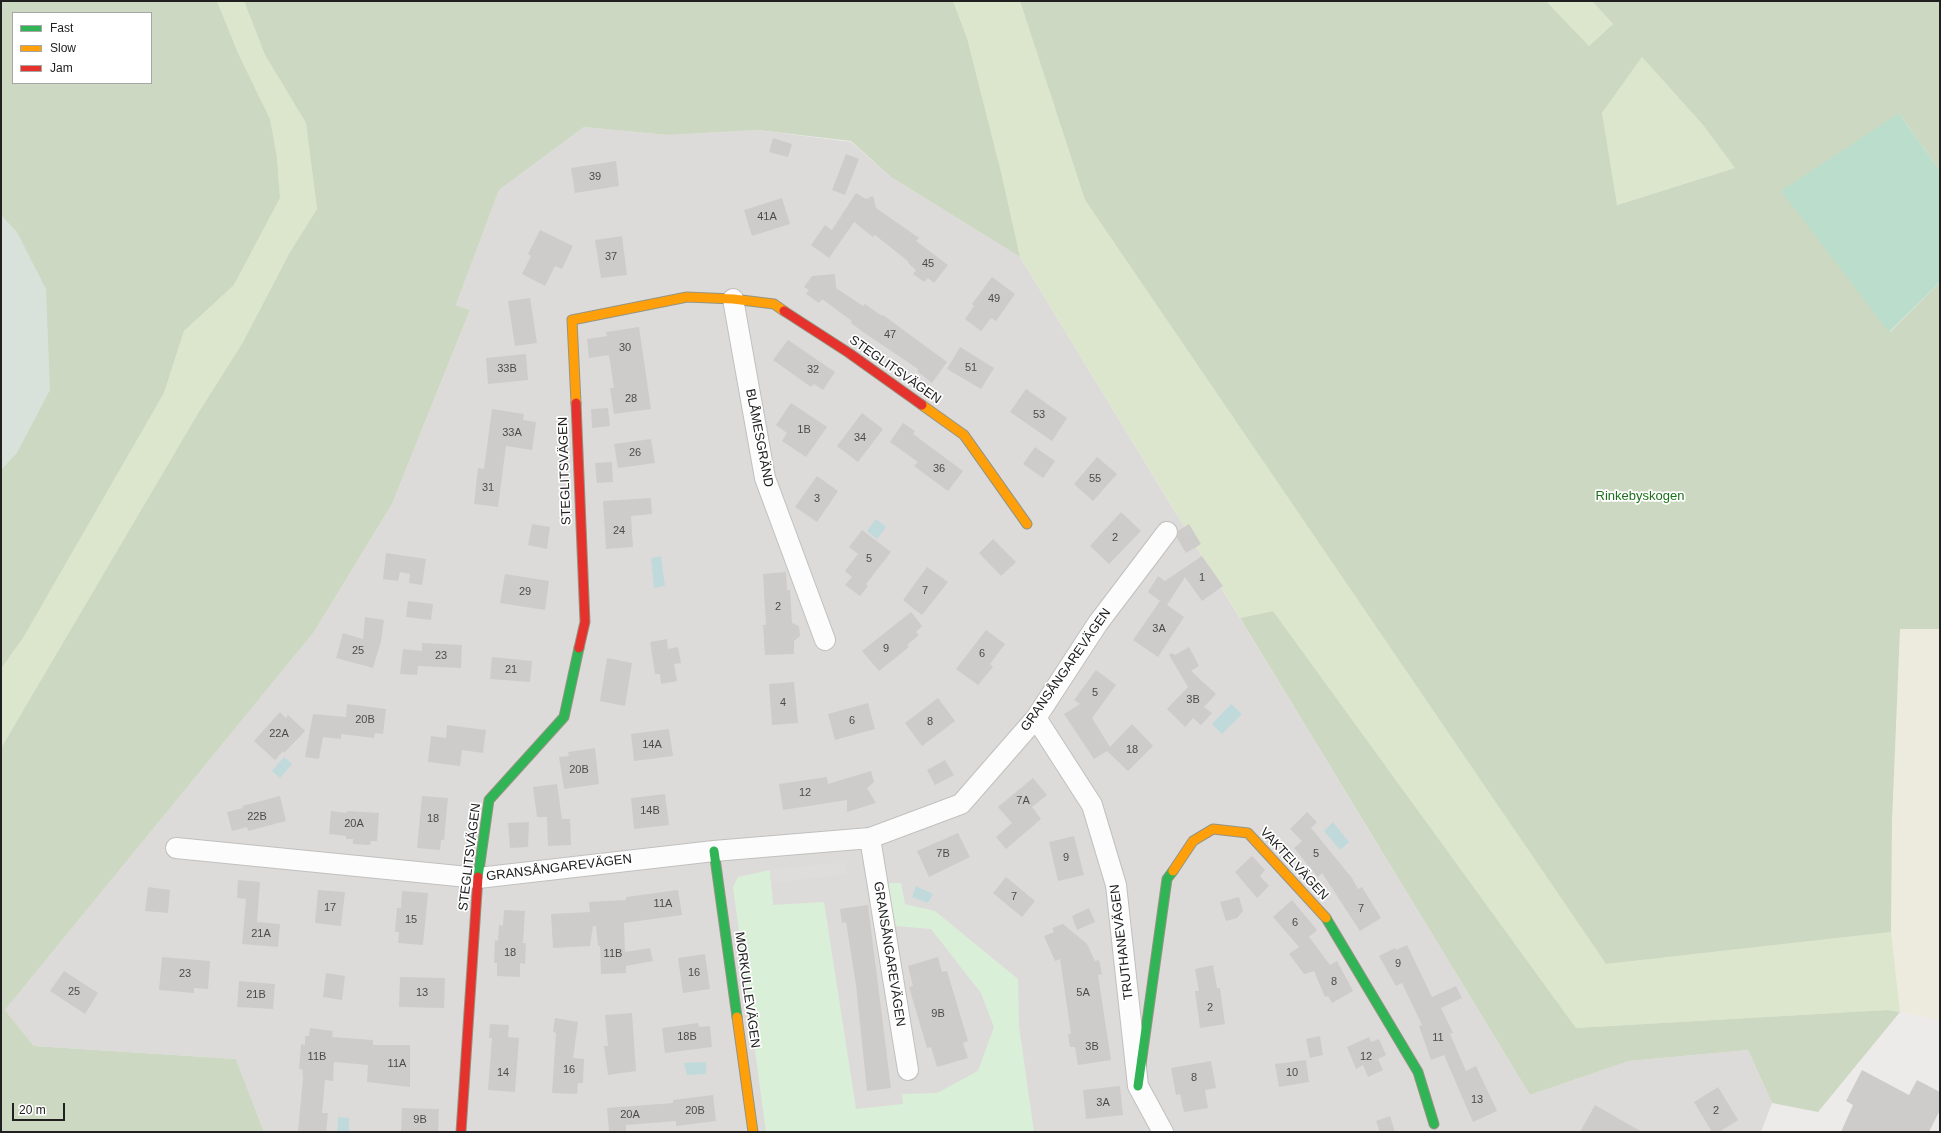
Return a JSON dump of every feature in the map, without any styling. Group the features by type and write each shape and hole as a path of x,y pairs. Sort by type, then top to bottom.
{"street":[{"name":"STEGLITSVÄGEN","path":"461,1132 478,878 489,800 564,717 585,622 572,320 687,297 733,299 774,304 849,353 964,435 1027,524"},
{"name":"BLÅMESGRÄND","path":"733,299 765,478 825,640"},
{"name":"GRANSÅNGAREVÄGEN","path":"176,848 478,878 714,851 870,838 961,804 1036,718 1098,623 1167,532"},
{"name":"TRUTHANEVÄGEN","path":"1036,718 1092,805 1116,885 1138,1086 1163,1132"},
{"name":"VAKTELVÄGEN","path":"1138,1086 1167,879 1193,841 1213,829 1248,833 1325,917 1418,1072 1434,1124"},
{"name":"GRANSÅNGAREVÄGEN","path":"870,838 908,1070"},
{"name":"MORKULLEVÄGEN","path":"714,851 754,1132"}],"shaded area":[{"path":"584,127 668,135 758,130 851,142 891,177 1020,257 1530,1095 1629,1061 1748,1050 1772,1103 1761,1132 264,1132 236,1059 34,1046 5,1010 314,632 392,504 470,310 456,305 499,190"},
{"path":"1,215 17,232 46,289 50,390 17,453 1,470"},
{"path":"1900,629 1940,629 1940,1020 1900,1012 1891,932 1892,821"},
{"path":"845,862 847,874 771,883 770,870"}],"green space":[{"path":"1,1 217,1 238,53 270,119 277,157 280,198 234,285 184,331 164,393 23,638 1,669"},
{"path":"217,1 244,1 265,55 306,123 317,209 290,252 243,342 197,415 1,748 1,669 23,638 164,393 184,331 234,285 280,198 277,157 270,119 238,53"},
{"path":"244,1 953,1 967,38 1002,176 1020,257 891,177 851,141 758,130 668,135 584,127 499,190 456,305 470,310 392,504 314,632 5,1010 34,1046 236,1059 264,1132 1,1132 1,748 197,415 243,342 290,252 317,209 306,123 265,55"},
{"path":"953,1 1020,1 1085,200 1606,964 1891,932 1900,1012 1887,1010 1576,1028 1273,611 1240,618 1020,257 1002,176 967,38"},
{"name":"Rinkebyskogen","path":"1020,1 1546,1 1589,46 1613,24 1592,1 1940,1 1940,171 1899,113 1890,332 1940,282 1940,629 1900,629 1892,821 1891,932 1606,964 1085,200","holes":["1642,57 1703,125 1735,168 1617,205 1602,113"]},
{"path":"1546,1 1592,1 1613,24 1589,46"},
{"path":"1642,57 1703,125 1735,168 1616,205 1602,113"},
{"path":"1899,113 1940,171 1940,282 1889,332 1781,191"},
{"path":"1273,611 1576,1028 1887,1010 1900,1012 1818,1112 1772,1103 1748,1050 1629,1061 1530,1095 1240,618"},
{"path":"770,870 773,905 824,902 856,1109 903,1104 902,1094 937,1093 978,1071 994,1027 981,993 931,929 895,926 884,883 901,883 905,904 935,911 1018,979 1019,1026 1034,1132 766,1132 733,887 738,877"}],"water":[{"path":"876,519 886,527 877,539 867,531"},
{"path":"661,556 665,586 654,588 651,558"},
{"path":"1231,704 1242,714 1222,734 1212,724"},
{"path":"284,757 292,764 280,778 272,771"},
{"path":"1333,822 1349,842 1340,850 1324,831"},
{"path":"916,886 933,894 928,903 912,897"},
{"path":"706,1062 706,1074 687,1075 684,1063"},
{"path":"338,1117 349,1118 349,1132 337,1132"}],"building":[{"path":"773,138 792,144 788,157 769,152"},
{"path":"846,154 859,159 845,195 832,190"},
{"path":"616,161 619,186 575,193 571,168"},
{"path":"856,193 866,199 873,196 876,208 919,238 916,241 948,265 934,283 928,278 924,282 913,274 916,270 908,263 909,262 875,235 873,237 854,222 829,258 811,245 825,225 832,230"},
{"path":"782,198 790,224 752,236 744,210"},
{"path":"540,230 573,246 562,269 555,266 545,286 522,274 531,256 528,254"},
{"path":"622,236 627,275 601,278 595,240"},
{"path":"835,274 836,288 863,306 865,304 882,316 883,315 947,362 932,383 917,371 918,369 863,332 851,323 852,321 822,299 819,303 806,294 809,290 804,287 812,276"},
{"path":"992,277 1015,294 996,321 991,318 981,331 965,319 974,306 972,304"},
{"path":"530,298 537,343 515,346 508,301"},
{"path":"639,327 651,409 614,414 610,388 614,388 609,355 589,358 587,339 607,336 606,332"},
{"path":"788,340 835,372 823,390 814,384 811,387 773,360"},
{"path":"960,347 994,368 981,389 947,369"},
{"path":"526,354 528,380 488,384 486,358"},
{"path":"1026,389 1067,418 1052,441 1010,412"},
{"path":"791,403 827,427 806,457 782,441 787,433 776,425"},
{"path":"608,408 610,426 592,428 591,409"},
{"path":"492,409 524,414 523,420 536,422 532,450 506,446 498,507 474,504 478,468 484,469"},
{"path":"862,413 883,429 858,462 837,446"},
{"path":"903,423 915,431 913,434 963,471 948,491 914,466 918,462 890,442"},
{"path":"651,439 655,463 618,468 614,444"},
{"path":"1035,447 1055,461 1043,478 1023,464"},
{"path":"1097,457 1117,474 1093,501 1074,484"},
{"path":"612,462 613,482 597,483 595,463"},
{"path":"817,476 838,491 817,522 795,507"},
{"path":"651,498 652,514 631,516 633,547 606,549 603,501"},
{"path":"1121,512 1141,531 1109,564 1090,546"},
{"path":"532,524 550,527 547,549 528,545"},
{"path":"1189,524 1201,544 1186,553 1177,538 1178,531"},
{"path":"862,530 891,552 866,584 868,586 860,596 845,585 852,577 845,571 858,554 849,547"},
{"path":"993,539 1016,562 1001,576 979,553"},
{"path":"386,553 426,559 422,585 409,583 410,574 400,572 398,581 383,579"},
{"path":"1202,556 1223,586 1202,601 1185,577 1167,605 1184,617 1158,657 1133,640 1160,601 1148,592 1158,576 1165,581"},
{"path":"927,567 948,582 922,615 903,600"},
{"path":"786,572 787,590 790,590 792,623 799,626 800,636 794,641 794,654 765,655 763,625 766,625 763,574"},
{"path":"505,574 549,581 545,610 500,603"},
{"path":"408,601 433,604 431,620 406,617"},
{"path":"911,612 922,626 916,632 919,635 907,645 909,647 879,671 862,651"},
{"path":"365,617 384,620 381,641 373,668 336,658 343,633 363,639"},
{"path":"986,630 1005,644 990,664 993,667 978,685 956,669"},
{"path":"667,639 668,649 678,647 681,663 674,664 677,681 661,684 660,674 655,674 650,642"},
{"path":"422,643 462,645 461,668 418,666 417,675 400,674 403,649 422,651"},
{"path":"1189,647 1199,666 1191,671 1216,694 1204,707 1212,713 1201,725 1193,718 1185,727 1167,709 1188,687 1169,655 1172,653 1175,655"},
{"path":"492,657 532,661 530,682 490,679"},
{"path":"607,658 632,663 625,706 600,701"},
{"path":"1096,670 1116,685 1092,718 1110,747 1132,724 1153,746 1128,771 1107,751 1094,759 1064,714 1080,704 1074,700"},
{"path":"794,682 798,723 772,725 769,684"},
{"path":"938,698 955,721 922,746 905,723"},
{"path":"868,703 875,729 835,740 828,714"},
{"path":"347,704 386,709 383,734 375,733 374,738 341,734 341,739 323,737 319,759 305,757 313,714 346,717"},
{"path":"280,712 286,718 288,715 305,731 284,753 283,751 275,760 254,741"},
{"path":"447,725 486,730 483,753 462,750 460,766 428,762 431,736 446,738"},
{"path":"669,729 673,756 634,761 631,734"},
{"path":"595,748 599,784 564,789 559,757 569,756 568,752"},
{"path":"945,760 954,775 935,785 927,770"},
{"path":"871,771 874,782 867,788 876,803 847,812 847,800 783,810 779,784 827,777 828,784"},
{"path":"1033,778 1047,795 1032,807 1041,819 1006,849 996,837 1012,823 998,807"},
{"path":"557,784 562,819 570,819 571,845 548,846 547,817 537,817 533,787"},
{"path":"665,794 669,825 634,829 631,798"},
{"path":"280,796 286,821 248,831 247,827 232,831 227,812 243,808 242,806"},
{"path":"422,796 448,798 444,840 441,840 440,850 417,848"},
{"path":"331,811 347,813 347,811 379,813 377,841 371,841 370,845 353,844 353,839 346,839 346,836 329,834"},
{"path":"1307,812 1317,822 1311,828 1352,878 1358,889 1362,887 1381,918 1360,931 1322,873 1318,877 1294,848 1302,841 1290,829"},
{"path":"529,822 528,847 510,848 508,823"},
{"path":"958,833 970,857 929,877 917,851"},
{"path":"1074,836 1084,875 1058,881 1049,842"},
{"path":"1252,856 1265,870 1260,876 1269,886 1257,898 1235,872"},
{"path":"1006,877 1035,901 1022,917 993,893"},
{"path":"238,880 260,882 257,922 280,924 278,947 242,944 246,899 237,898"},
{"path":"148,887 170,890 168,913 145,911"},
{"path":"318,890 345,892 341,926 315,923"},
{"path":"678,890 682,915 624,923 625,952 650,948 653,961 626,966 626,973 601,974 600,946 598,946 596,926 593,926 590,946 553,948 551,914 590,912 589,902 626,900 626,897"},
{"path":"402,891 428,893 423,945 398,943 399,932 395,932 397,908 401,908"},
{"path":"1239,897 1243,911 1237,918 1226,921 1220,902"},
{"path":"1292,900 1317,930 1309,937 1330,965 1337,961 1353,991 1332,1003 1328,996 1325,997 1314,971 1304,974 1289,954 1299,947 1273,917"},
{"path":"868,905 891,1088 867,1091 856,985 846,922 842,923 840,909"},
{"path":"1089,908 1095,922 1077,930 1072,916"},
{"path":"504,910 525,911 523,943 526,943 525,964 520,963 520,977 497,976 497,963 494,963 495,940 498,941 499,925 503,926"},
{"path":"1063,924 1087,944 1095,961 1099,960 1102,974 1098,975 1111,1060 1078,1065 1075,1047 1070,1047 1068,1034 1071,1034 1060,959 1055,961 1044,936 1054,932 1052,928"},
{"path":"1407,945 1432,997 1456,986 1462,998 1441,1008 1453,1033 1450,1034 1466,1071 1476,1066 1497,1111 1473,1122 1444,1055 1431,1060 1419,1026 1422,1025 1402,983 1396,986 1379,956 1395,948 1396,950"},
{"path":"705,954 710,989 683,993 678,958"},
{"path":"162,957 210,961 208,989 194,988 194,993 159,990"},
{"path":"938,957 942,972 947,971 968,1041 963,1043 968,1058 937,1067 931,1047 927,1048 909,987 913,986 908,966"},
{"path":"1213,965 1217,988 1220,988 1225,1024 1200,1028 1195,991 1199,991 1195,969"},
{"path":"64,971 98,993 85,1014 50,991"},
{"path":"326,973 345,976 342,1000 323,997"},
{"path":"400,977 445,978 444,1008 399,1007"},
{"path":"239,981 275,984 273,1009 237,1007"},
{"path":"632,1013 636,1071 608,1075 604,1046 608,1046 605,1015"},
{"path":"555,1018 578,1022 573,1058 584,1059 583,1083 578,1083 577,1094 552,1093 556,1033 553,1032"},
{"path":"698,1023 699,1027 710,1026 712,1047 665,1053 662,1028"},
{"path":"490,1024 509,1025 508,1037 519,1038 515,1092 488,1090 492,1038 489,1038"},
{"path":"310,1028 333,1031 332,1037 373,1040 373,1045 410,1045 410,1087 367,1082 368,1065 334,1062 333,1081 325,1080 322,1113 328,1113 326,1132 298,1132 303,1078 302,1069 299,1069 301,1044 305,1045 305,1036 309,1036"},
{"path":"1320,1036 1323,1055 1310,1058 1306,1039"},
{"path":"1369,1037 1371,1042 1379,1039 1386,1055 1378,1059 1383,1070 1368,1077 1363,1065 1356,1069 1347,1047"},
{"path":"1306,1060 1309,1082 1279,1087 1275,1064"},
{"path":"1211,1061 1216,1088 1205,1090 1208,1108 1184,1112 1180,1094 1176,1095 1171,1068"},
{"path":"1862,1070 1909,1095 1917,1080 1940,1092 1940,1110 1929,1132 1841,1132 1853,1105 1846,1101"},
{"path":"1120,1086 1123,1115 1086,1119 1083,1090"},
{"path":"1718,1087 1738,1120 1719,1132 1712,1132 1694,1102"},
{"path":"713,1095 716,1121 676,1126 676,1121 626,1125 626,1132 609,1132 607,1108 673,1103 673,1100"},
{"path":"1595,1105 1642,1132 1580,1132"},
{"path":"402,1108 439,1109 438,1132 401,1132"},
{"path":"1390,1116 1395,1132 1380,1132 1376,1121"}],"traffic: fast":[{"path":"478,877 489,800 564,717 579,648"},
{"path":"714,851 737,1017"},
{"path":"1138,1086 1167,879 1173,871"},
{"path":"1326,918 1418,1072 1434,1124"}],"traffic: slow":[{"path":"576,403 572,320 687,297 733,299 774,304 784,311"},
{"path":"922,405 964,435 1027,524"},
{"path":"1173,871 1193,841 1213,829 1248,833 1326,918"},
{"path":"737,1017 753,1132"}],"traffic: jam":[{"path":"784,311 849,353 922,405"},
{"path":"576,403 585,622 579,648"},
{"path":"461,1132 478,877"}]}
